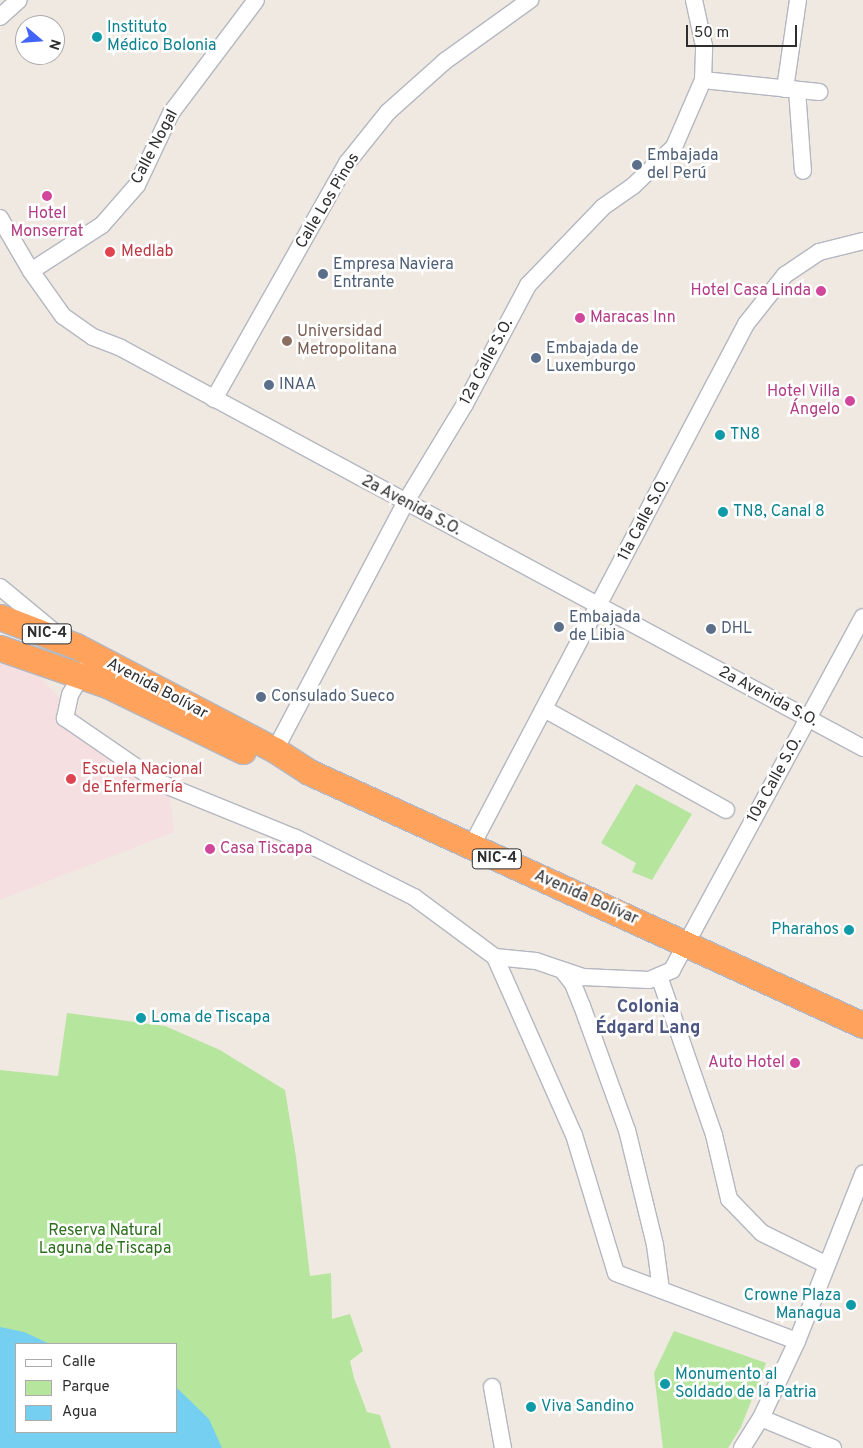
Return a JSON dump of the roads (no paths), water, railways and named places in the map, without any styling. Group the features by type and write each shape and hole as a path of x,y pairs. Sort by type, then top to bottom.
{"highway":[{"name":"Avenida Bolívar","path":"0,617 275,750 309,772 863,1025"},
{"name":"Avenida Bolívar","path":"0,648 84,659 107,684 269,764 309,772"},
{"path":"224,742 240,744 266,756 275,750"}],"street":[{"path":"0,17 19,0"},
{"name":"Calle Nogal","path":"31,271 102,226 136,185 171,112 256,0"},
{"name":"Calle Los Pinos","path":"214,399 347,163 388,112 446,61 530,0"},
{"name":"12a Calle S.O.","path":"275,750 405,503 465,404 528,284 603,207 634,186 674,147 703,80 704,46 694,0"},
{"path":"798,0 791,89 803,171"},
{"path":"703,80 819,92"},
{"name":"2a Avenida S.O.","path":"0,218 31,271 63,316 93,337 122,348 405,503 863,748"},
{"name":"11a Calle S.O.","path":"471,847 600,606 746,324 785,275 819,252 863,241"},
{"path":"0,587 84,659 68,700 65,718 131,766 158,782 296,838 414,897 496,957 574,1135 616,1273 797,1341"},
{"name":"10a Calle S.O.","path":"659,976 672,970 863,617"},
{"path":"544,709 726,810"},
{"path":"496,957 536,961 583,977 649,980 659,976 714,1135 729,1199 762,1232 827,1265"},
{"path":"563,971 572,984 582,1006 627,1130 655,1245 661,1290"},
{"path":"742,1448 761,1418 797,1341 863,1174"},
{"path":"492,1388 503,1448"},
{"path":"761,1418 833,1448"}],"water":[{"path":"0,1327 24,1332 48,1343 15,1343 15,1433 178,1433 178,1389 209,1419 222,1448 0,1448"}],"place":[{"name":"Instituto Médico Bolonia","path":"97,37"},
{"name":"Embajada del Perú","path":"637,165"},
{"name":"Hotel Monserrat","path":"47,196"},
{"name":"Medlab","path":"110,252"},
{"name":"Empresa Naviera Entrante","path":"323,274"},
{"name":"Hotel Casa Linda","path":"821,291"},
{"name":"Maracas Inn","path":"580,318"},
{"name":"Universidad Metropolitana","path":"287,341"},
{"name":"Embajada de Luxemburgo","path":"536,358"},
{"name":"INAA","path":"269,385"},
{"name":"Hotel Villa Ángelo","path":"850,401"},
{"name":"TN8","path":"720,435"},
{"name":"TN8, Canal 8","path":"723,512"},
{"name":"Embajada de Libia","path":"559,627"},
{"name":"DHL","path":"711,629"},
{"name":"Consulado Sueco","path":"261,697"},
{"name":"Escuela Nacional de Enfermería","path":"71,779"},
{"name":"Casa Tiscapa","path":"210,849"},
{"name":"Pharahos","path":"849,930"},
{"name":"Loma de Tiscapa","path":"141,1018"},
{"name":"Auto Hotel","path":"795,1063"},
{"name":"Crowne Plaza Managua","path":"851,1305"},
{"name":"Monumento al Soldado de la Patria","path":"665,1384"},
{"name":"Viva Sandino","path":"531,1407"}],"district":[{"name":"Colonia Édgard Lang","path":"648,1019"}],"park label":[{"name":"Reserva Natural Laguna de Tiscapa","path":"105,1240"}]}
